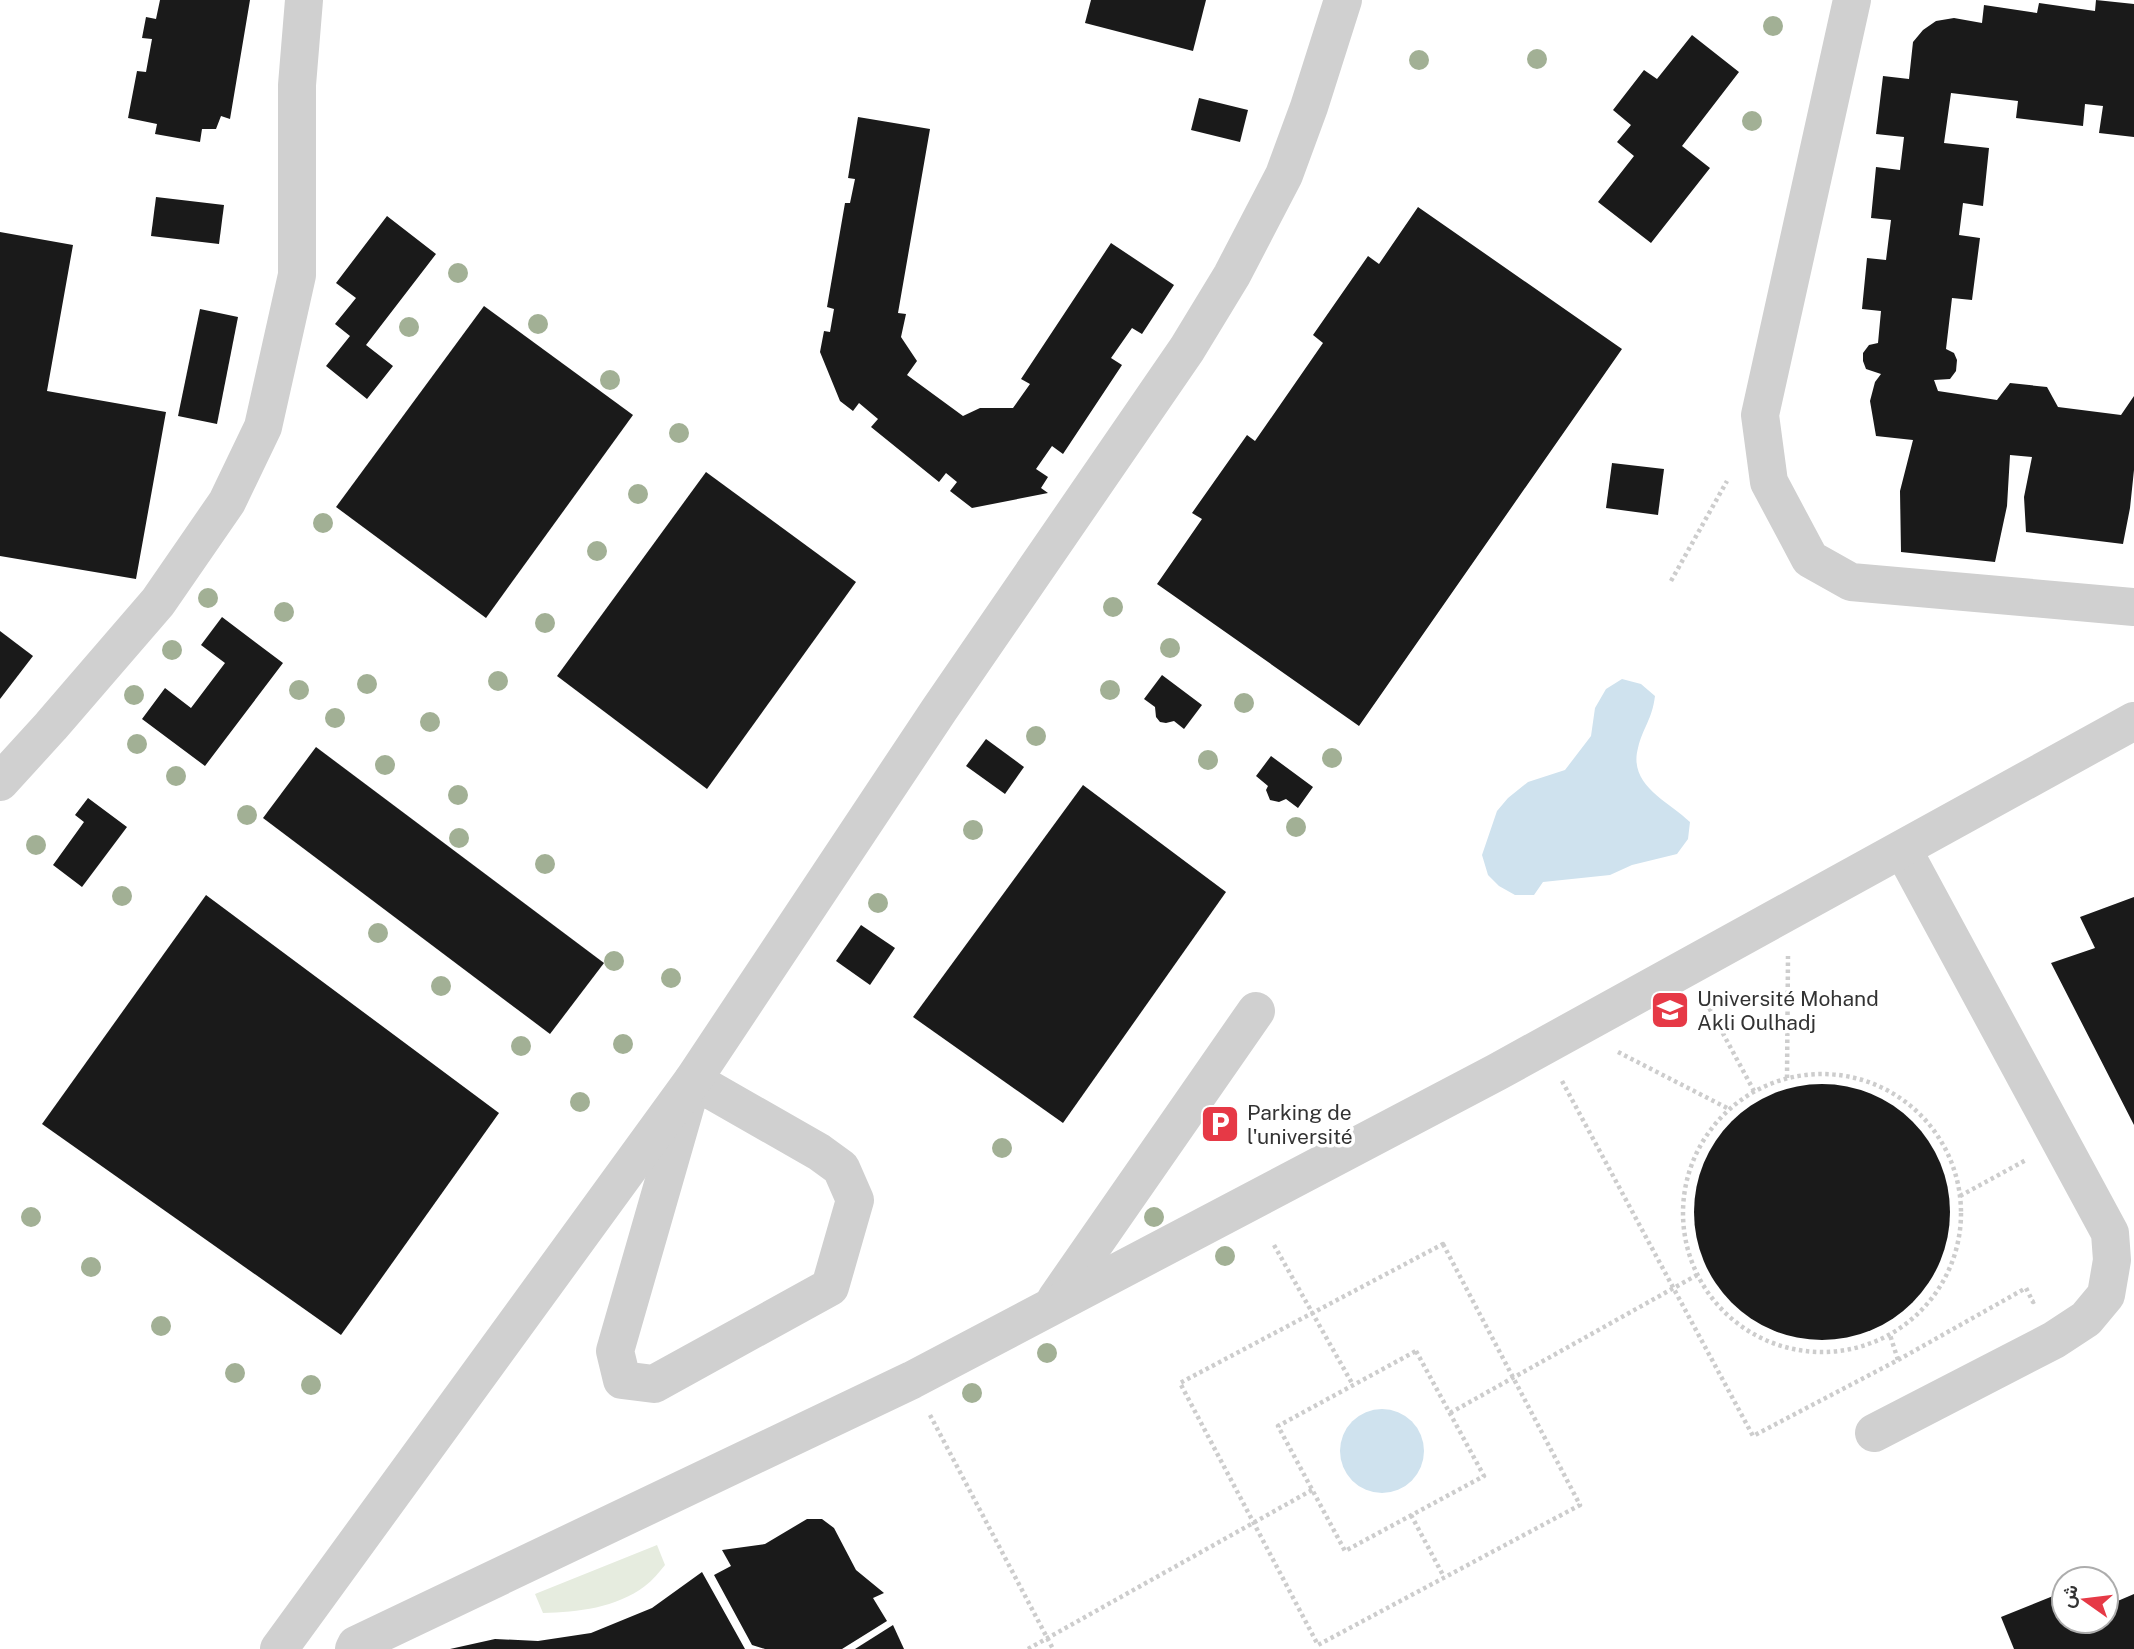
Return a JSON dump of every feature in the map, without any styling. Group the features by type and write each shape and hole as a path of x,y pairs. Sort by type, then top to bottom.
{"street":[{"path":"0,782 158,602 227,502 263,427 297,275 297,86 304,0"},
{"path":"279,1649 693,1080 939,710 1187,349 1232,275 1284,175 1343,0"},
{"path":"1852,0 1760,415 1769,482 1810,559 1851,582 2134,607"},
{"path":"356,1648 912,1380 1575,1030 2134,721"},
{"path":"1874,1433 2054,1340 2087,1319 2106,1294 2123,1261 1903,850"},
{"path":"1053,1304 1256,1011"},
{"path":"693,1080 819,1152 841,1168 855,1200 830,1287 654,1384 622,1380 615,1351 693,1080"}],"path":[{"path":"1671,581 1730,475"},
{"path":"1787,1078 1788,913"},
{"path":"1688,968 1754,1091"},
{"path":"1575,1030 1729,1109"},
{"path":"1820,1073 1854,1077 1886,1088 1913,1107 1936,1133 1952,1162 1960,1196 1960,1228 1953,1261 1938,1290 1917,1316 1891,1335 1861,1347 1829,1353 1797,1351 1765,1341 1738,1324 1714,1302 1697,1275 1687,1246 1682,1216 1685,1186 1694,1157 1709,1131 1729,1109 1754,1091 1787,1078 1820,1073"},
{"path":"1572,1075 1561,1082 1753,1436 1898,1360 2026,1288 2033,1301 2043,1297"},
{"path":"1960,1196 2060,1141"},
{"path":"1443,1244 1580,1505 1318,1645 1180,1383 1312,1313 1443,1244"},
{"path":"1275,1245 1353,1385"},
{"path":"1450,1413 1697,1275"},
{"path":"1891,1335 1898,1360"},
{"path":"1416,1351 1484,1476 1345,1551 1278,1426 1353,1385 1416,1351"},
{"path":"912,1380 1053,1649"},
{"path":"1028,1649 1312,1490"},
{"path":"1411,1516 1444,1577"}],"shaded area":[{"path":"657,1545 665,1565 651,1581 634,1593 596,1607 543,1613 535,1594"}],"water":[{"path":"1622,679 1641,684 1655,696 1636,761 1644,782 1690,822 1688,839 1677,854 1632,865 1610,875 1543,882 1534,895 1515,895 1499,886 1488,875 1482,855 1497,811 1528,782 1565,770 1591,736 1595,708 1606,689"},
{"path":"1382,1409 1405,1416 1417,1428 1424,1451 1417,1474 1405,1486 1382,1493 1359,1486 1347,1474 1340,1451 1347,1428 1359,1416"}],"building":[{"path":"160,0 250,0 230,119 221,116 216,129 202,129 200,142 155,134 157,124 128,118 137,71 146,72 152,39 142,38 146,17 156,19"},
{"path":"1091,0 1206,0 1193,51 1085,23"},
{"path":"2096,0 2134,4 2134,137 2099,133 2103,106 2085,104 2083,126 2016,118 2018,101 1951,93 1944,143 1989,148 1983,206 1963,203 1959,235 1980,238 1972,300 1952,298 1946,349 1954,353 1957,360 1956,371 1950,379 1934,380 1938,391 1997,400 2010,383 2047,387 2058,407 2121,415 2134,396 2134,470 2123,544 2026,532 2024,497 2032,457 2010,455 2007,506 1995,562 1901,552 1900,491 1913,440 1876,436 1870,401 1875,382 1881,374 1866,369 1863,361 1863,353 1869,345 1878,343 1881,311 1862,309 1867,258 1886,260 1891,220 1871,218 1876,167 1900,170 1904,137 1876,134 1883,76 1909,79 1913,42 1923,30 1936,21 1954,18 1982,23 1984,5 2037,13 2039,3 2095,11"},
{"path":"1692,35 1739,72 1682,146 1710,168 1651,243 1598,202 1634,156 1617,142 1631,125 1613,110 1644,70 1657,79"},
{"path":"1199,98 1248,110 1240,142 1191,130"},
{"path":"858,117 930,129 898,313 906,314 901,337 917,361 907,375 963,416 980,408 1013,408 1030,384 1021,379 1111,243 1174,285 1142,334 1132,328 1111,358 1122,365 1063,454 1052,446 1036,469 1048,477 1041,488 1048,493 972,508 950,491 957,482 946,473 939,482 871,427 878,419 859,403 853,411 840,401 820,352 824,331 830,332 834,309 827,307 845,203 850,203 855,179 848,178"},
{"path":"156,197 224,205 219,244 151,236"},
{"path":"1418,207 1622,349 1359,726 1157,584 1202,519 1192,513 1247,435 1255,441 1323,343 1313,335 1368,256 1379,264"},
{"path":"387,216 436,254 366,345 393,366 367,399 326,366 350,336 335,324 356,298 336,283"},
{"path":"0,232 73,245 47,391 166,412 136,579 0,556"},
{"path":"484,306 633,415 486,618 336,507"},
{"path":"200,309 238,317 217,424 178,416"},
{"path":"1612,463 1664,469 1658,515 1606,508"},
{"path":"706,472 856,582 707,789 557,676"},
{"path":"222,617 283,663 205,766 142,719 165,688 191,708 225,663 201,645"},
{"path":"0,631 33,656 0,699"},
{"path":"1162,675 1202,705 1184,729 1174,721 1160,722 1156,717 1155,707 1144,699"},
{"path":"986,739 1024,767 1005,794 966,766"},
{"path":"316,747 604,963 550,1034 263,818"},
{"path":"1271,756 1313,787 1298,808 1286,799 1279,802 1270,800 1266,790 1268,786 1256,776"},
{"path":"1083,785 1226,892 1063,1123 913,1017"},
{"path":"88,798 127,827 82,887 53,865 84,822 75,815"},
{"path":"206,895 499,1113 341,1335 42,1124"},
{"path":"2134,897 2134,1125 2051,963 2095,948 2080,917"},
{"path":"861,925 895,948 870,985 836,961"},
{"path":"1822,1084 1859,1090 1882,1099 1903,1113 1921,1131 1940,1163 1950,1212 1944,1249 1935,1272 1921,1293 1903,1311 1871,1330 1822,1340 1785,1334 1762,1325 1741,1311 1723,1293 1704,1261 1694,1212 1700,1175 1709,1152 1723,1131 1741,1113 1773,1094"},
{"path":"807,1519 822,1519 834,1528 856,1570 884,1593 873,1598 887,1621 842,1649 765,1649 752,1645 714,1575 731,1566 722,1550 765,1544"},
{"path":"702,1572 745,1649 450,1649 495,1639 538,1641 591,1633 652,1608"},
{"path":"2134,1594 2134,1649 2014,1649 2001,1617 2050,1597 2050,1635 2120,1635 2120,1600"},
{"path":"893,1625 904,1649 855,1649"}],"place":[{"name":"Université Mohand Akli Oulhadj","path":"1670,1010"},
{"name":"Parking de l'université","path":"1220,1124"}]}
